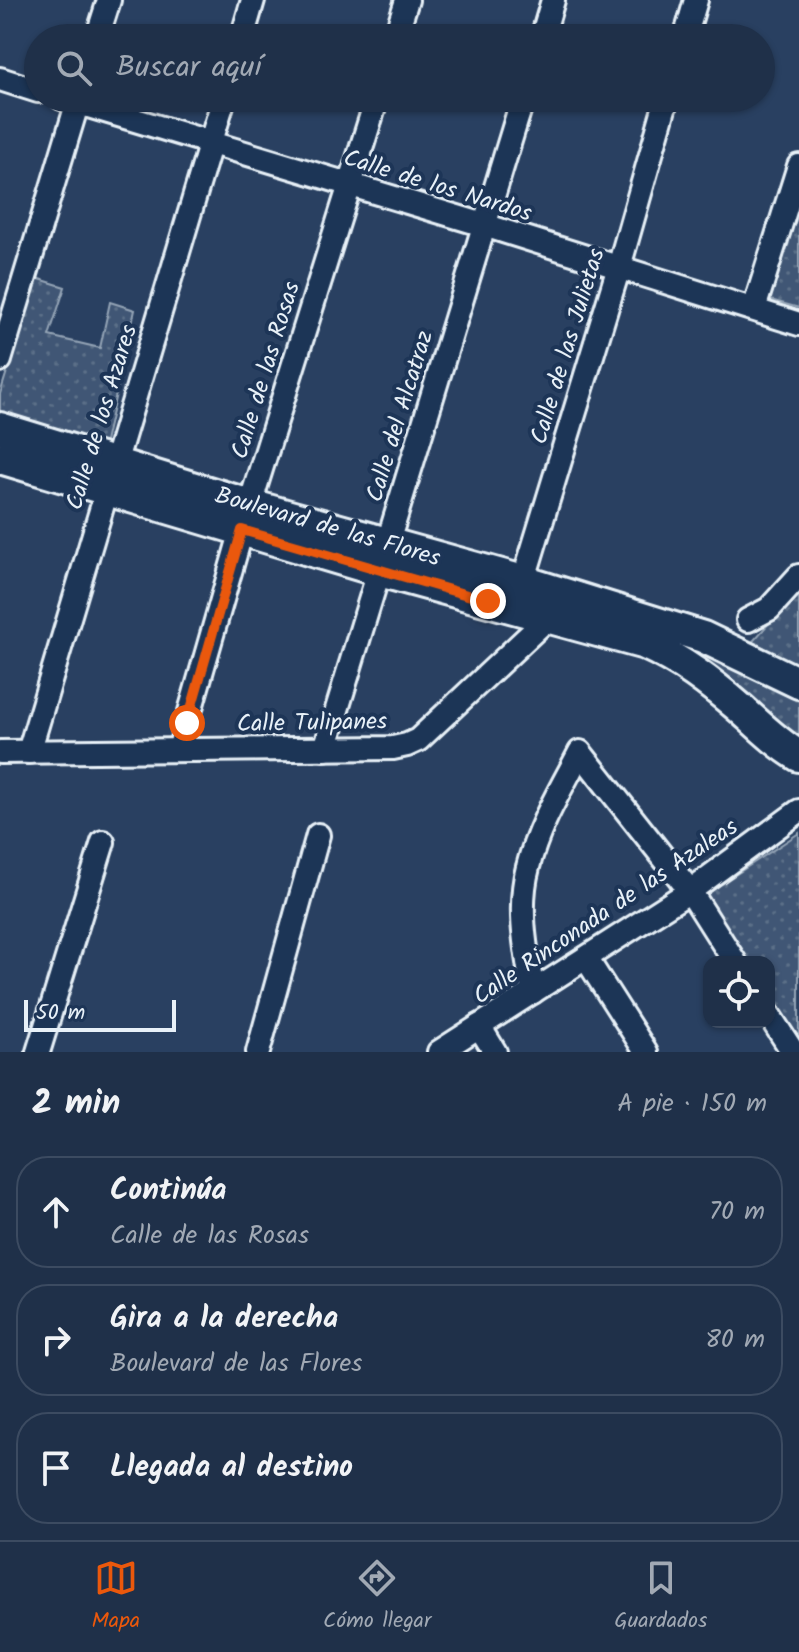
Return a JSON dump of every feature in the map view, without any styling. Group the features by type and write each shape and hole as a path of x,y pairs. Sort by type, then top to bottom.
{"street":[{"path":"101,24 109,0"},
{"path":"246,24 253,0"},
{"path":"399,24 407,0"},
{"path":"546,24 553,0"},
{"path":"689,24 696,0"},
{"path":"0,79 24,87"},
{"path":"0,360 70,112"},
{"name":"Calle de los Nardos","path":"111,112 799,324"},
{"name":"Calle de los Azares","path":"29,752 220,112"},
{"name":"Calle de las Rosas","path":"179,750 246,517 372,112"},
{"name":"Calle del Alcatraz","path":"325,749 519,112"},
{"name":"Calle de las Julietas","path":"519,595 663,112"},
{"path":"754,309 799,166"},
{"name":"Boulevard de las Flores","path":"0,428 110,476 651,634"},
{"name":"Boulevard de las Flores","path":"0,458 110,476"},
{"path":"748,620 769,609 799,576"},
{"name":"Calle Tulipanes","path":"0,752 393,748 407,745 418,740 553,605"},
{"path":"651,634 703,637 799,683"},
{"path":"651,634 668,655 703,678 774,739 799,756"},
{"path":"533,992 523,912 527,868 543,824 580,752 690,891 731,956"},
{"name":"Calle Rinconada de las Azaleas","path":"439,1052 690,891 799,811"},
{"path":"258,1052 318,835"},
{"path":"38,1052 103,842"},
{"path":"586,958 646,1052"},
{"path":"775,1024 793,1052"},
{"path":"479,1026 495,1052"}],"shaded area":[{"path":"799,205 799,308 767,299"},
{"path":"36,278 65,287 49,336 100,348 110,302 135,310 103,451 0,418 0,394"},
{"path":"799,590 799,678 745,650"},
{"path":"668,646 701,654 799,701 799,751"},
{"path":"799,833 799,1045 775,1007 775,956 741,956 703,896"}],"route":[{"path":"187,723 242,530 488,601"}]}
